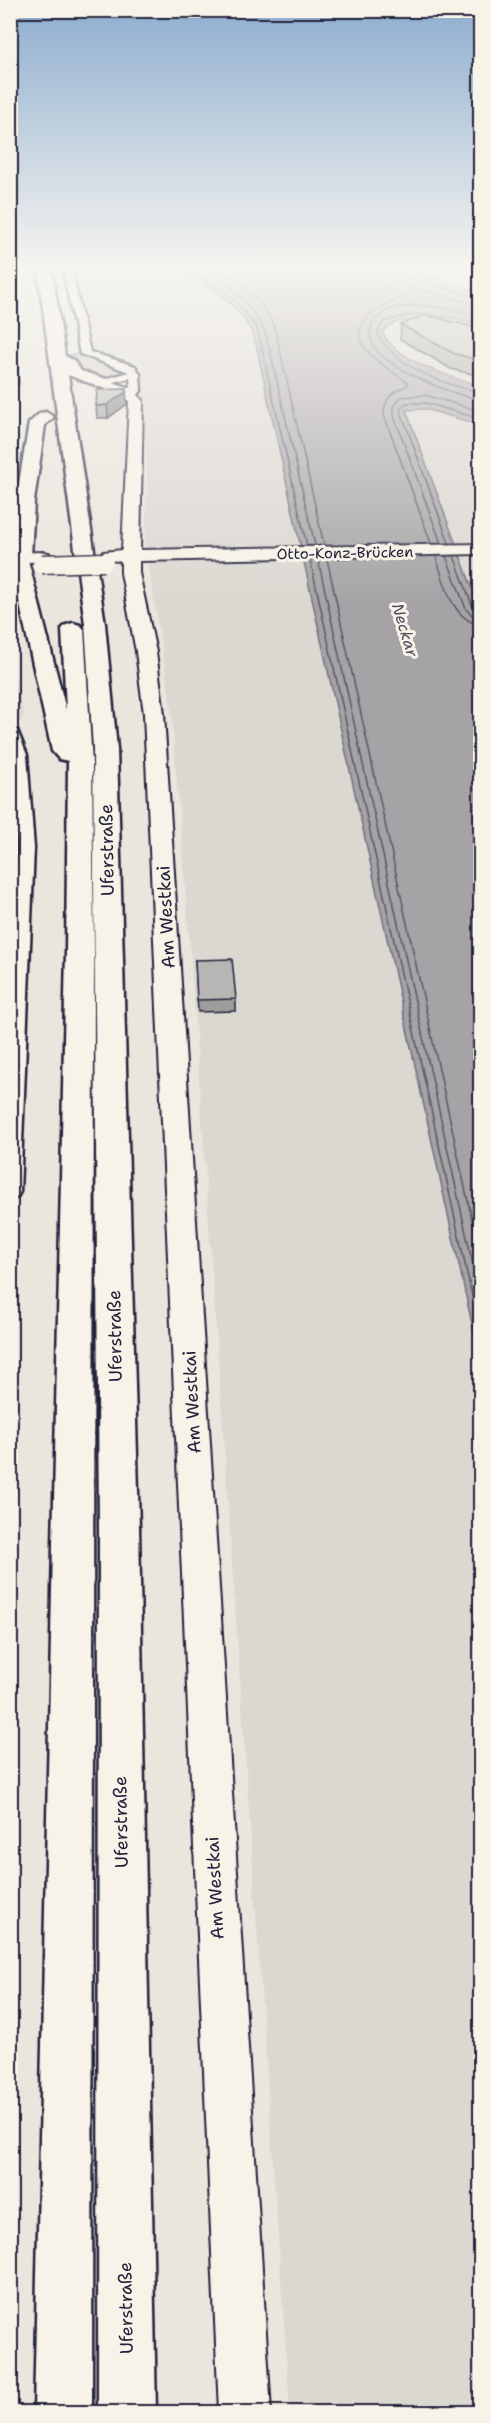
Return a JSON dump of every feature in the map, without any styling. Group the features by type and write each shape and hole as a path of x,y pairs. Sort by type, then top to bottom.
{"highway":[{"name":"Uferstraße","path":"60,377 95,624 106,805 119,1550 127,2412"},
{"path":"85,377 100,382"},
{"path":"51,448 45,412 38,423 25,501 25,561 64,751 80,764"},
{"name":"Uferstraße","path":"62,540 69,595 80,764 80,951 63,2412"}],"main road":[{"path":"100,382 132,395"},
{"name":"Am Westkai","path":"132,395 136,400 129,559 146,652 154,714 190,1364 215,1906 245,2412"},
{"name":"Otto-Konz-Brücken","path":"25,561 480,549"}],"street":[{"path":"100,382 122,377"},
{"name":"Am Westkai","path":"132,395 136,391 135,377"},
{"path":"10,730 19,755 26,849 10,1192"}],"shaded area":[{"path":"96,377 117,377 110,379"},
{"path":"143,377 263,377 480,1360 480,2412 290,2412 190,948 171,706 145,543 147,482"},
{"path":"458,377 480,377 480,386"},
{"path":"417,408 480,425 480,609 405,409"},
{"path":"10,658 24,714 11,738 10,738"},
{"path":"11,760 18,847 11,982"}],"water":[{"name":"Neckar","path":"263,377 453,377 480,386 480,425 425,409 406,410 480,609 480,1360"}],"building":[{"path":"126,389 126,392 107,405 96,406 97,390"},
{"path":"232,959 236,999 197,1000 195,960"}]}
